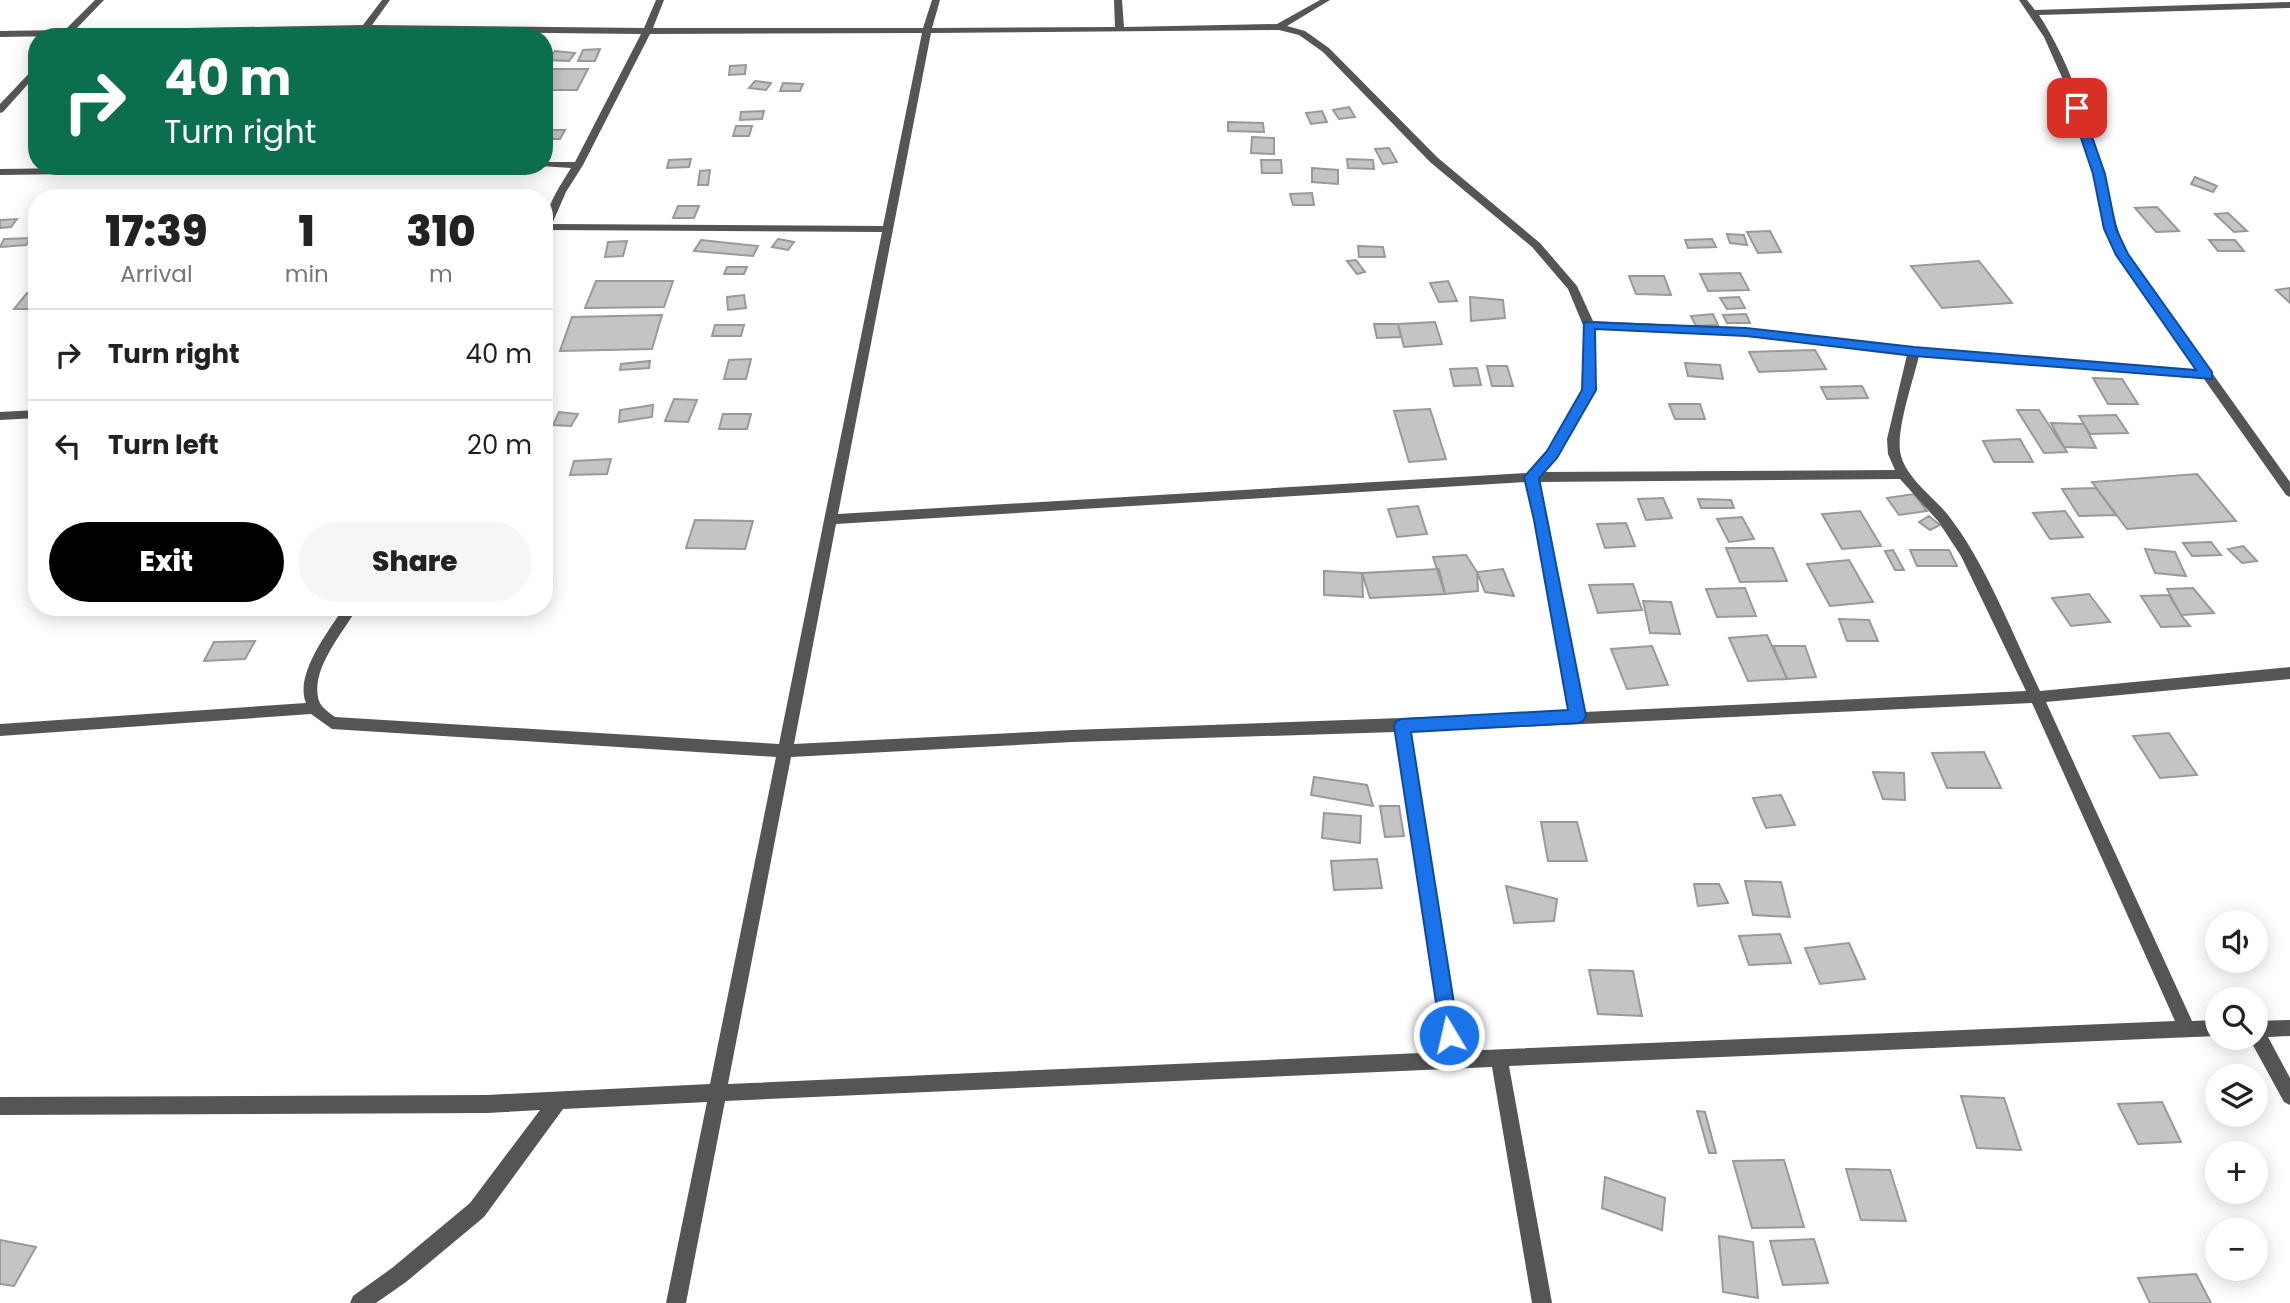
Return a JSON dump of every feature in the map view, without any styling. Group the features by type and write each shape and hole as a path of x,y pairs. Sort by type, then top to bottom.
{"street":[{"path":"72,28 100,0"},
{"path":"366,28 386,0"},
{"path":"553,210 647,31 660,0"},
{"path":"676,1303 787,751 927,30 936,0"},
{"path":"1118,0 1120,30"},
{"path":"1279,27 1326,0"},
{"path":"2023,0 2035,13 2063,69 2099,174 2110,229 2123,255 2290,492"},
{"path":"2035,13 2290,5"},
{"path":"553,30 1120,30 1279,27 1302,33 1326,50 1434,160 1536,245 1573,288 1589,325 1589,390 1552,455 1531,477"},
{"path":"0,34 28,34"},
{"path":"0,110 28,78"},
{"path":"553,165 578,165"},
{"path":"0,172 28,172"},
{"path":"553,229 888,229"},
{"path":"1589,325 1746,332 1914,352 2207,376"},
{"path":"1914,352 1896,419 1894,454 1903,474 1943,518 1967,554 2036,697 2187,1028"},
{"path":"0,416 28,414"},
{"path":"832,519 1531,477 1903,474"},
{"path":"1531,477 1542,520 1578,716"},
{"path":"346,616 313,671 309,694 315,708 332,723 787,751 1072,736 1402,726 2036,697 2290,673"},
{"path":"0,730 315,708"},
{"path":"1402,726 1453,1060"},
{"path":"0,1106 487,1104 1048,1077 2205,1028"},
{"path":"2268,1030 2290,1028"},
{"path":"2266,1050 2290,1096"},
{"path":"1499,1058 1542,1303"},
{"path":"360,1303 399,1275 477,1210 558,1101"}],"building":[{"path":"600,49 595,61 578,61 583,50"},
{"path":"555,51 575,53 569,61 553,60"},
{"path":"746,65 745,74 729,75 730,66"},
{"path":"553,69 588,69 577,90 553,90"},
{"path":"755,81 771,83 766,90 749,88"},
{"path":"783,83 803,84 800,91 780,91"},
{"path":"1349,107 1355,117 1339,119 1333,110"},
{"path":"764,111 762,119 740,120 741,112"},
{"path":"1322,111 1327,122 1311,124 1306,113"},
{"path":"1228,122 1263,123 1264,132 1228,131"},
{"path":"736,126 752,126 749,136 733,136"},
{"path":"553,130 565,130 560,139 553,139"},
{"path":"1252,137 1274,138 1274,154 1251,153"},
{"path":"1389,148 1397,162 1383,164 1375,149"},
{"path":"691,159 689,167 667,168 669,160"},
{"path":"1347,159 1373,160 1374,169 1348,168"},
{"path":"1261,160 1281,160 1282,173 1262,173"},
{"path":"1312,168 1338,170 1338,184 1312,182"},
{"path":"710,170 708,185 698,185 700,171"},
{"path":"2195,177 2217,186 2213,192 2191,184"},
{"path":"1312,193 1314,205 1293,205 1290,194"},
{"path":"678,206 699,206 694,218 673,218"},
{"path":"2157,207 2179,231 2156,232 2135,208"},
{"path":"2228,213 2247,231 2234,232 2215,214"},
{"path":"17,219 11,227 0,228 0,220"},
{"path":"1770,231 1781,252 1758,253 1747,232"},
{"path":"1727,234 1744,235 1747,245 1730,243"},
{"path":"28,238 28,243 0,247 4,239"},
{"path":"778,239 794,242 788,250 772,247"},
{"path":"1712,239 1716,247 1688,248 1685,240"},
{"path":"701,240 758,246 753,256 694,251"},
{"path":"2209,240 2235,240 2244,251 2218,251"},
{"path":"627,241 623,256 605,257 608,242"},
{"path":"1358,246 1383,247 1385,257 1359,257"},
{"path":"1356,260 1365,272 1357,274 1347,261"},
{"path":"1979,261 2012,303 1942,308 1911,266"},
{"path":"727,267 747,267 744,274 724,274"},
{"path":"1740,273 1749,290 1708,291 1700,274"},
{"path":"1629,276 1664,276 1671,295 1636,294"},
{"path":"596,281 673,281 664,307 585,308"},
{"path":"1448,281 1457,301 1439,302 1430,283"},
{"path":"2290,288 2290,303 2276,290"},
{"path":"27,293 28,293 28,309 14,309"},
{"path":"744,295 746,308 728,310 727,297"},
{"path":"1470,297 1503,300 1505,318 1471,321"},
{"path":"1739,297 1745,308 1727,309 1720,298"},
{"path":"1713,314 1718,325 1696,326 1691,316"},
{"path":"1746,314 1750,323 1727,323 1723,315"},
{"path":"662,315 652,349 560,351 572,317"},
{"path":"1435,322 1442,344 1404,347 1398,324"},
{"path":"1374,324 1398,324 1401,337 1377,338"},
{"path":"715,325 744,325 741,336 712,336"},
{"path":"1815,350 1826,369 1759,372 1749,352"},
{"path":"751,359 746,379 724,379 729,360"},
{"path":"650,361 649,368 620,370 621,364"},
{"path":"1685,363 1720,365 1723,379 1688,376"},
{"path":"1487,366 1507,366 1513,386 1492,386"},
{"path":"1477,368 1481,385 1454,386 1450,369"},
{"path":"2093,378 2122,379 2138,404 2108,404"},
{"path":"1862,386 1868,398 1827,399 1821,387"},
{"path":"674,399 697,400 688,422 665,421"},
{"path":"1669,404 1700,404 1705,419 1675,419"},
{"path":"653,405 652,417 619,422 620,410"},
{"path":"1430,409 1446,459 1409,462 1394,411"},
{"path":"2017,410 2039,410 2067,452 2044,453"},
{"path":"559,412 578,414 571,426 553,425"},
{"path":"723,414 751,414 747,429 719,429"},
{"path":"2116,415 2128,433 2090,434 2079,416"},
{"path":"2051,423 2084,424 2096,448 2064,447"},
{"path":"2020,439 2033,462 1994,462 1983,441"},
{"path":"611,459 607,474 570,475 574,461"},
{"path":"2197,474 2236,521 2127,529 2092,482"},
{"path":"2096,488 2116,515 2079,516 2062,489"},
{"path":"1914,494 1927,511 1899,515 1887,498"},
{"path":"1663,498 1672,518 1646,520 1638,499"},
{"path":"1698,499 1731,500 1734,508 1701,508"},
{"path":"1418,506 1427,534 1397,537 1388,509"},
{"path":"1860,511 1881,546 1842,549 1822,514"},
{"path":"2065,511 2083,537 2050,539 2033,513"},
{"path":"1929,516 1940,525 1930,530 1919,522"},
{"path":"1742,517 1754,539 1729,542 1717,519"},
{"path":"695,520 753,521 745,549 686,548"},
{"path":"1626,523 1635,546 1605,548 1597,524"},
{"path":"2211,542 2221,555 2192,556 2183,543"},
{"path":"2243,546 2257,561 2242,563 2228,549"},
{"path":"1726,548 1773,548 1787,581 1740,582"},
{"path":"2145,549 2175,552 2186,576 2155,573"},
{"path":"1893,550 1904,570 1895,570 1885,551"},
{"path":"1910,550 1949,550 1957,566 1917,566"},
{"path":"1466,555 1477,572 1478,591 1445,594 1433,557"},
{"path":"1849,560 1873,602 1830,606 1807,564"},
{"path":"1439,569 1445,594 1370,598 1362,573"},
{"path":"1503,569 1514,596 1485,592 1477,572"},
{"path":"1324,571 1362,573 1363,597 1324,595"},
{"path":"1633,584 1642,610 1598,613 1589,585"},
{"path":"1745,588 1756,616 1717,617 1706,589"},
{"path":"2193,588 2214,613 2181,615 2167,589"},
{"path":"2089,594 2110,622 2071,626 2052,598"},
{"path":"2169,595 2190,626 2161,627 2141,596"},
{"path":"1643,601 1671,602 1680,634 1650,633"},
{"path":"1839,619 1869,620 1878,641 1847,641"},
{"path":"1767,635 1787,679 1748,681 1729,638"},
{"path":"255,641 245,659 204,661 214,642"},
{"path":"1652,646 1668,685 1627,689 1611,649"},
{"path":"1773,646 1805,646 1816,677 1787,679"},
{"path":"2169,733 2197,775 2160,778 2133,736"},
{"path":"1984,752 2001,788 1947,788 1932,753"},
{"path":"1873,772 1904,773 1905,800 1883,799"},
{"path":"1314,777 1367,785 1373,806 1311,795"},
{"path":"1781,795 1795,825 1766,828 1753,798"},
{"path":"1380,806 1399,806 1404,836 1385,837"},
{"path":"1324,813 1361,816 1360,843 1322,838"},
{"path":"1541,822 1577,822 1587,861 1548,861"},
{"path":"1377,859 1382,888 1334,890 1331,861"},
{"path":"1745,881 1781,882 1790,917 1753,915"},
{"path":"1694,884 1719,884 1728,903 1698,906"},
{"path":"1506,886 1557,899 1554,921 1514,923"},
{"path":"1780,934 1791,963 1749,965 1739,936"},
{"path":"1849,943 1865,979 1820,984 1805,948"},
{"path":"1589,970 1633,971 1642,1016 1598,1014"},
{"path":"1961,1096 2004,1098 2021,1150 1977,1148"},
{"path":"2162,1102 2181,1142 2138,1144 2118,1104"},
{"path":"1697,1111 1705,1112 1716,1153 1709,1153"},
{"path":"1784,1160 1804,1227 1752,1228 1733,1161"},
{"path":"1846,1169 1890,1170 1906,1221 1861,1220"},
{"path":"1605,1177 1665,1198 1662,1230 1602,1208"},
{"path":"1719,1236 1753,1242 1758,1298 1723,1292"},
{"path":"1814,1239 1828,1283 1783,1285 1770,1241"},
{"path":"0,1240 36,1247 14,1286 0,1284"},
{"path":"2196,1274 2211,1303 2150,1303 2138,1278"}],"route":[{"path":"1449,1035 1402,726 1578,716 1542,520 1531,477 1552,455 1589,390 1589,325 1746,332 1914,352 2207,376 2145,289 2110,229 2099,174 2077,108"}]}
